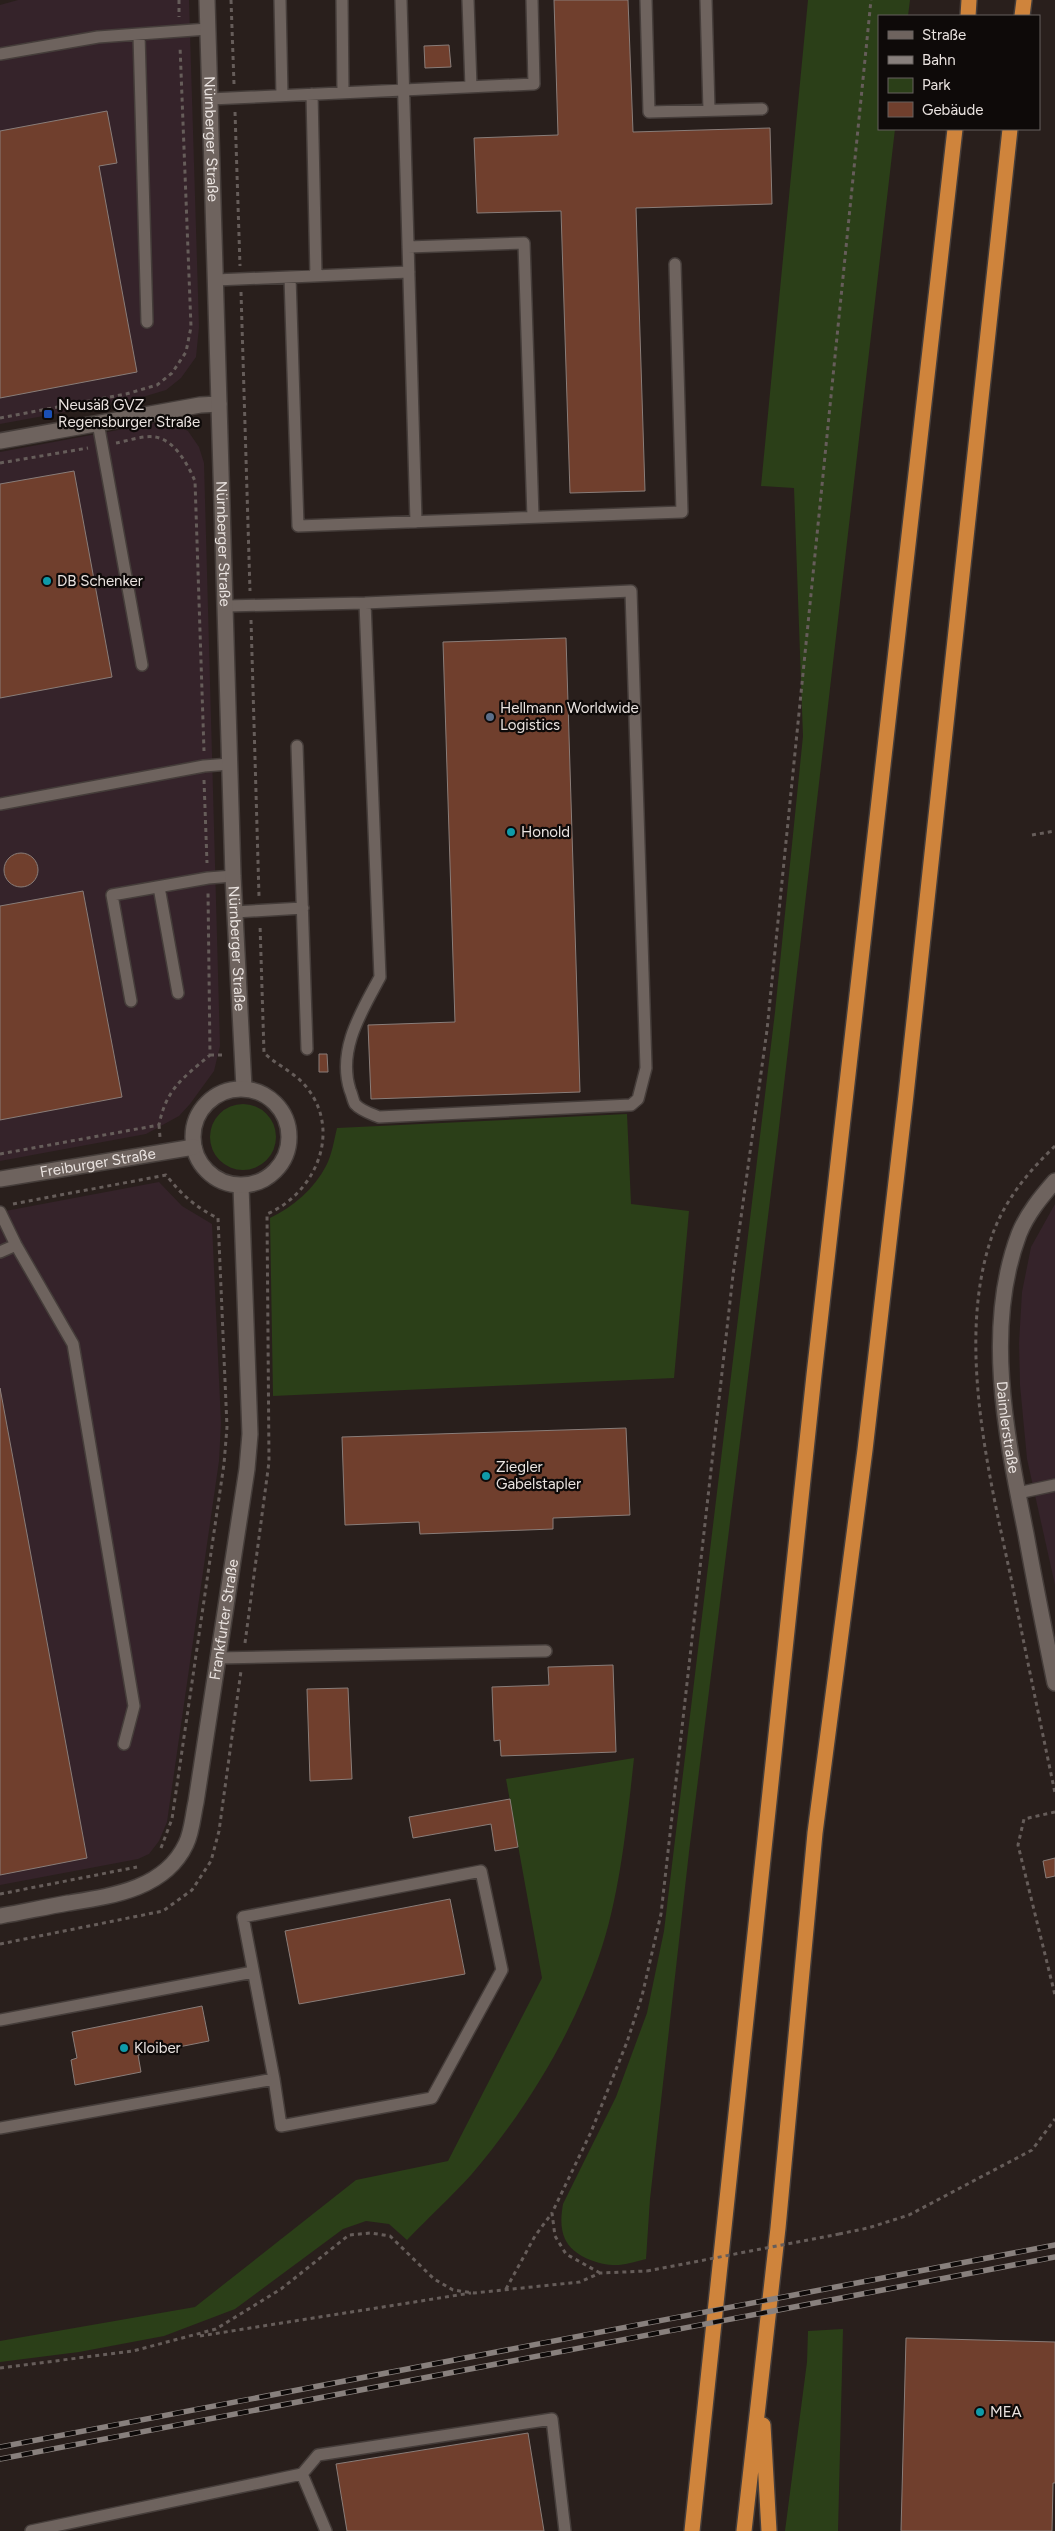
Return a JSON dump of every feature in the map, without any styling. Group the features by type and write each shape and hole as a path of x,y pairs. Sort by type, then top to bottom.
{"highway":[{"path":"968,15 970,0"},
{"path":"1022,15 1024,0"},
{"path":"692,2531 812,1385 955,130"},
{"path":"744,2531 779,2218 816,1833 865,1450 907,1085 1010,130"},
{"path":"760,2386 769,2531"}],"street":[{"name":"Nürnberger Straße","path":"208,0 233,876 244,1088"},
{"path":"0,441 200,404 219,404"},
{"path":"244,1088 261,1092 275,1101 285,1114 290,1130 289,1147 283,1162 272,1175 258,1183 241,1186 227,1183 214,1177 203,1167 194,1147 194,1124 201,1109 213,1097 228,1090 244,1088"},
{"name":"Freiburger Straße","path":"0,1179 194,1147"},
{"name":"Daimlerstraße","path":"1055,1181 1030,1212 1020,1234 1004,1295 1001,1328 1003,1382 1018,1493 1055,1683"},
{"name":"Frankfurter Straße","path":"0,1916 102,1898 128,1891 151,1881 172,1865 187,1843 196,1802 247,1469 250,1434 241,1186"}],"lane":[{"path":"280,0 282,95"},
{"path":"342,0 343,92"},
{"path":"401,0 416,522"},
{"path":"468,0 471,87"},
{"path":"210,98 534,84 532,0"},
{"path":"646,0 649,112 762,109"},
{"path":"706,0 710,110"},
{"path":"0,54 98,37 208,29"},
{"path":"139,35 147,322"},
{"path":"312,94 316,276"},
{"path":"408,247 524,242 533,517"},
{"path":"290,277 298,526 682,512 675,264"},
{"path":"216,280 409,272"},
{"path":"98,423 142,665"},
{"path":"226,606 365,603 631,591 646,1068 638,1099 630,1105 379,1117 368,1113 355,1104 348,1083 347,1053 356,1024 380,977 365,603"},
{"path":"297,746 307,1049"},
{"path":"0,804 204,766 230,764"},
{"path":"131,1002 112,895 208,878 233,876"},
{"path":"159,887 178,993"},
{"path":"235,912 303,908"},
{"path":"0,1212 16,1245 73,1344 134,1706 124,1744"},
{"path":"0,1252 16,1245"},
{"path":"1018,1493 1055,1485"},
{"path":"218,1658 546,1651"},
{"path":"481,1871 502,1970 432,2098 281,2126 274,2079 243,1917 481,1871"},
{"path":"0,2020 253,1972"},
{"path":"0,2128 274,2079"},
{"path":"31,2531 52,2529 302,2474 318,2455 552,2419 565,2531"},
{"path":"302,2474 326,2531"}],"path":[{"path":"506,2289 535,2236 552,2213 591,2132 627,2042 642,1996 661,1914 733,1275 767,1030 871,0"},
{"path":"47,409 48,414"},
{"path":"0,463 155,437 176,448 188,464 195,481 208,878 210,1055 191,1070 174,1088 162,1107 159,1125 0,1154"},
{"path":"1032,835 1055,831"},
{"path":"10,1204 166,1175 178,1190 199,1209 218,1218 226,1427 224,1464 172,1819 162,1848 156,1854"},
{"path":"1055,1812 1024,1819 1018,1845 1055,1995"},
{"path":"0,1894 143,1866"},
{"path":"0,2368 134,2352 191,2338 474,2293 580,2282 600,2273 647,2271 868,2228 909,2215 1032,2150 1055,2119"},
{"path":"552,2213 555,2236 566,2254 600,2273"},
{"path":"191,2338 216,2329 248,2312 281,2289 348,2235 371,2233 390,2236 434,2279 453,2290 474,2293"}],"shaded area":[{"path":"18,0 189,0 199,327 196,357 181,378 166,390 136,399 0,424 0,5"},
{"path":"161,422 176,425 188,431 199,447 204,463 220,1046 214,1071 190,1104 179,1116 146,1134 0,1161 0,452"},
{"path":"159,1182 182,1206 212,1224 221,1423 219,1461 167,1822 159,1841 149,1854 138,1859 0,1885 0,1212"},
{"path":"1055,1204 1055,1585 1027,1459 1020,1385 1019,1343 1022,1292 1031,1247"}],"green space":[{"path":"808,0 910,0 908,15 878,15 878,130 895,130 778,1136 689,1852 650,2199 646,2259 622,2265 612,2265 596,2262 574,2251 565,2239 562,2231 562,2208 616,2097 647,2013 664,1931 775,1012 803,736 794,488 761,486"},
{"path":"236,1104 250,1104 262,1109 271,1118 276,1130 274,1150 267,1161 250,1170 236,1170 224,1165 215,1156 210,1144 210,1130 215,1118 224,1109"},
{"path":"627,1114 631,1204 689,1211 674,1378 273,1396 270,1218 302,1197 321,1174 328,1162 337,1128"},
{"path":"634,1758 622,1858 612,1909 599,1956 575,2015 545,2072 491,2151 456,2191 407,2240 389,2224 366,2221 343,2229 235,2309 164,2336 79,2352 0,2362 0,2341 195,2307 356,2180 448,2161 542,1978 506,1779"},
{"path":"843,2329 838,2531 785,2531 807,2362 808,2331"}],"building":[{"path":"554,0 628,0 633,132 770,128 772,204 636,208 645,491 570,493 561,211 477,213 474,138 558,135"},
{"path":"449,45 451,67 425,68 424,46"},
{"path":"107,111 117,163 99,166 137,372 0,398 0,131"},
{"name":"DB Schenker","path":"74,471 112,677 0,698 0,484"},
{"name":"Honold","path":"566,638 580,1092 371,1099 368,1025 455,1022 443,642"},
{"path":"21,853 33,858 38,870 33,882 21,887 9,882 4,870 9,858"},
{"path":"83,891 122,1097 0,1120 0,906"},
{"path":"319,1054 327,1054 328,1072 319,1072"},
{"path":"0,1388 87,1858 0,1875"},
{"name":"Ziegler Gabelstapler","path":"626,1428 630,1515 553,1518 553,1529 420,1534 419,1522 345,1525 342,1437"},
{"path":"613,1665 616,1752 501,1756 500,1740 494,1741 492,1687 549,1685 548,1667"},
{"path":"348,1688 352,1779 310,1781 307,1689"},
{"path":"510,1799 518,1847 495,1851 491,1824 413,1838 409,1817"},
{"path":"1055,1858 1055,1876 1046,1878 1043,1861"},
{"path":"450,1899 465,1974 299,2004 285,1931"},
{"name":"Kloiber","path":"202,2006 209,2041 138,2055 141,2072 75,2085 71,2060 77,2058 72,2032"},
{"name":"MEA","path":"906,2338 1055,2342 1055,2483 1053,2483 1052,2531 901,2531"},
{"path":"528,2433 544,2531 347,2531 336,2464"}],"railway":[{"path":"0,2447 1055,2245"},
{"path":"0,2459 1055,2257"}],"place":[{"name":"Neusäß GVZ Regensburger Straße","path":"48,414"},
{"name":"DB Schenker","path":"47,581"},
{"name":"Hellmann Worldwide Logistics","path":"490,717"},
{"name":"Honold","path":"511,832"},
{"name":"Ziegler Gabelstapler","path":"486,1476"},
{"name":"Kloiber","path":"124,2048"},
{"name":"MEA","path":"980,2412"}]}
